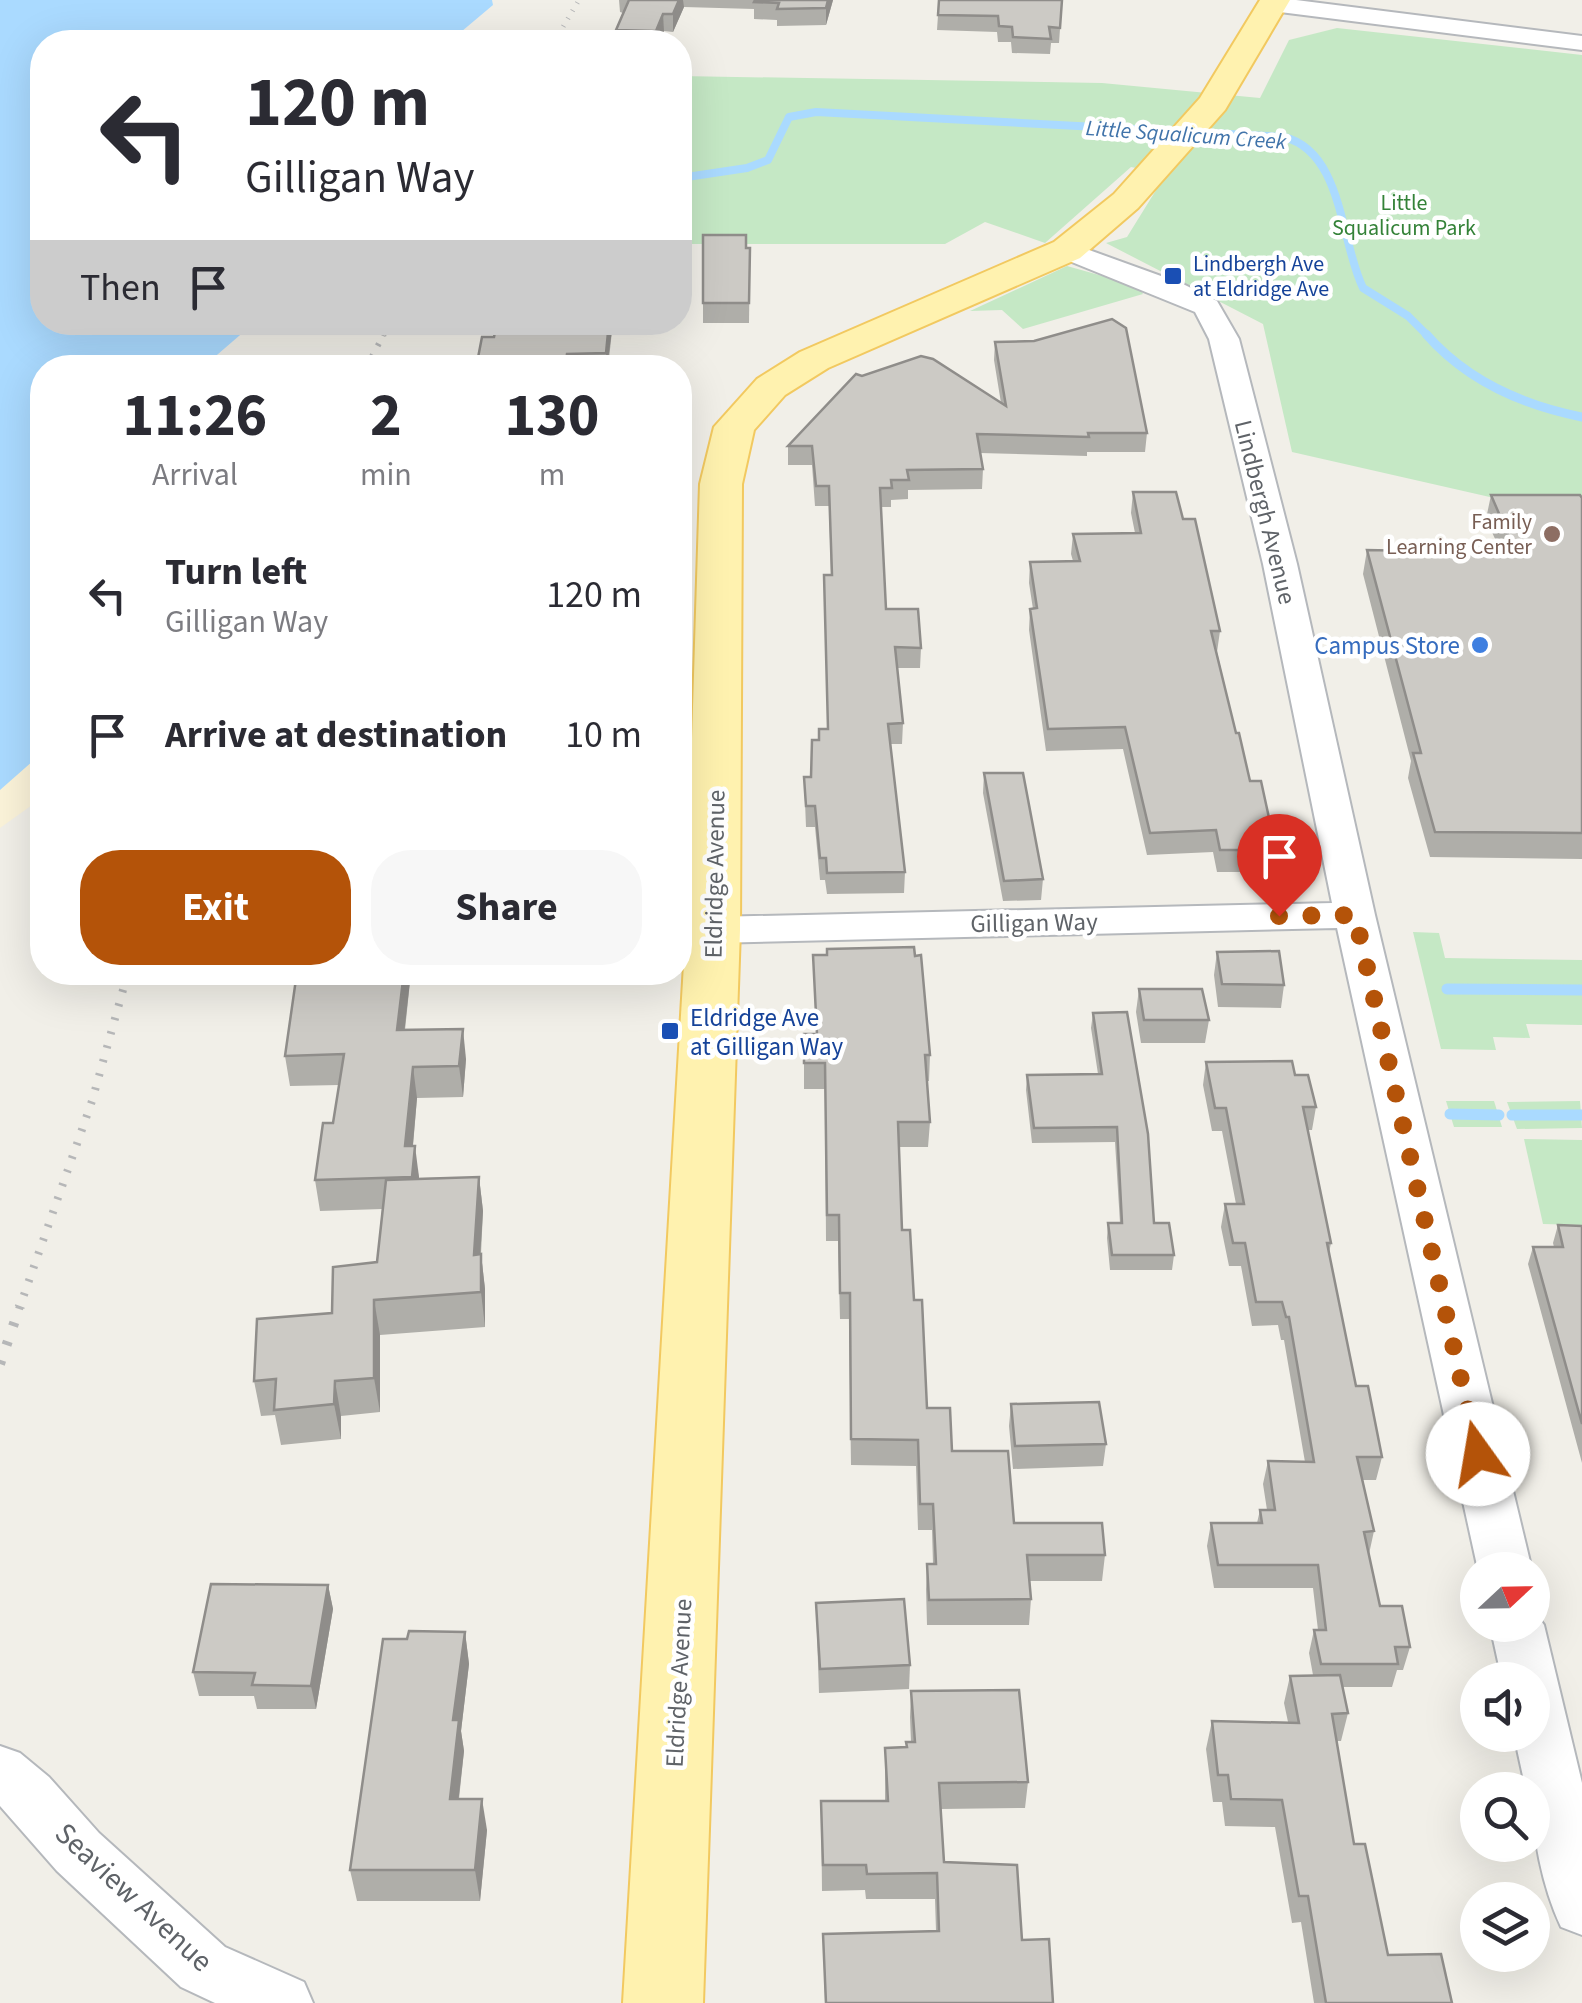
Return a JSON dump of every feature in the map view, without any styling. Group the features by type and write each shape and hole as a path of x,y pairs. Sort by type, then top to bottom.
{"main road":[{"name":"Eldridge Avenue","path":"663,2003 713,930 721,484 734,427 771,387 814,360 1067,250 1126,202 1212,103 1273,2"}],"street":[{"path":"1273,2 1582,43"},
{"name":"Lindbergh Avenue","path":"1067,250 1207,307 1224,339 1280,564 1355,915 1501,1552"},
{"name":"Gilligan Way","path":"713,930 1355,915"},
{"path":"1546,1752 1582,1907"},
{"name":"Seaview Avenue","path":"0,1771 29,1795 78,1852 203,1967 282,2003"}],"green space":[{"name":"Little Squalicum Park","path":"1337,28 1582,55 1582,518 1292,452 1263,324 1106,243 1127,237 1166,174 1131,167 1045,243 985,222 945,244 692,244 692,76 1102,83 1260,98 1289,40"},
{"path":"1067,266 1138,286 1143,294 1023,329 1002,310 970,311"},
{"path":"1413,932 1439,933 1445,958 1582,960 1582,1025 1526,1024 1530,1038 1493,1037 1496,1050 1441,1049"},
{"path":"1446,1101 1494,1101 1502,1127 1454,1127"},
{"path":"1580,1101 1582,1128 1517,1129 1507,1102"},
{"path":"1524,1139 1582,1140 1582,1225 1543,1224"}],"sand":[{"path":"30,733 30,807 0,828 0,762"}],"water":[{"path":"0,0 492,0 493,5 463,30 30,30 30,335 240,335 217,355 30,355 30,764 0,790"}],"building":[{"path":"629,0 679,0 673,14 663,14 656,30 616,30"},
{"path":"755,0 828,0 826,8 777,9 779,3"},
{"path":"939,0 1062,0 1060,28 1049,27 1051,39 1013,37 1012,27 999,26 998,16 938,15"},
{"path":"703,235 746,235 746,248 750,248 749,303 703,303"},
{"path":"1112,319 1126,328 1147,433 1088,433 1089,437 977,434 983,469 907,470 909,480 891,480 892,488 880,488 886,609 918,609 921,648 895,647 903,723 888,724 905,872 827,873 826,858 820,858 815,806 806,806 804,777 811,777 812,740 819,740 819,729 828,729 824,575 832,575 829,486 816,486 812,446 788,446 856,374 862,376 921,356 933,359 1006,406 995,342 1034,341"},
{"path":"608,335 606,353 479,355 482,337"},
{"path":"1133,492 1176,492 1183,519 1195,519 1220,631 1211,631 1250,781 1261,781 1276,850 1220,850 1216,830 1150,833 1125,727 1048,729 1030,609 1037,608 1030,562 1080,561 1073,534 1141,533"},
{"path":"1491,495 1582,498 1582,833 1435,832 1413,753 1421,753 1367,550 1516,553"},
{"path":"984,773 1023,773 1043,879 1004,881"},
{"path":"914,947 915,956 921,955 930,1055 925,1055 930,1122 898,1122 902,1230 910,1230 914,1300 922,1300 927,1408 950,1408 952,1451 1008,1451 1014,1523 1102,1523 1105,1555 1027,1555 1031,1599 929,1600 927,1564 936,1564 933,1504 920,1504 918,1440 851,1439 850,1293 840,1293 839,1215 827,1215 825,1063 804,1063 804,1034 817,1034 813,955 827,955 827,949"},
{"path":"1279,951 1284,985 1222,984 1217,952"},
{"path":"295,985 402,985 397,1030 463,1029 459,1066 413,1067 405,1146 415,1146 412,1177 315,1180 323,1123 333,1123 344,1054 285,1056"},
{"path":"1139,989 1202,989 1209,1020 1144,1020"},
{"path":"1127,1012 1148,1134 1154,1223 1169,1223 1174,1255 1112,1255 1108,1223 1122,1223 1117,1127 1034,1128 1027,1075 1102,1074 1093,1013"},
{"path":"1292,1061 1295,1075 1308,1075 1316,1107 1303,1107 1331,1243 1327,1243 1356,1386 1368,1386 1382,1457 1357,1457 1374,1531 1364,1532 1380,1606 1402,1606 1410,1647 1395,1647 1398,1664 1321,1664 1314,1630 1326,1630 1318,1565 1218,1565 1211,1523 1262,1523 1260,1510 1275,1510 1268,1461 1314,1462 1289,1317 1282,1302 1256,1302 1245,1243 1233,1243 1225,1204 1244,1204 1226,1108 1215,1108 1206,1062"},
{"path":"479,1177 474,1255 481,1254 481,1292 374,1300 374,1378 335,1381 334,1404 274,1410 276,1379 254,1381 257,1319 332,1313 333,1267 377,1262 386,1180"},
{"path":"1558,1225 1582,1226 1582,1424 1533,1247 1563,1247"},
{"path":"1099,1402 1106,1444 1015,1446 1011,1404"},
{"path":"211,1584 328,1585 311,1686 252,1685 255,1673 193,1672"},
{"path":"904,1599 910,1665 820,1669 816,1603"},
{"path":"409,1631 465,1632 453,1720 459,1720 450,1799 482,1799 475,1870 350,1870 383,1639 407,1639"},
{"path":"1340,1675 1348,1713 1332,1714 1354,1844 1365,1844 1388,1955 1441,1954 1452,2003 1326,2003 1308,1896 1299,1896 1282,1800 1231,1799 1228,1775 1218,1775 1212,1721 1299,1723 1290,1676"},
{"path":"1019,1690 1028,1782 939,1783 944,1862 1017,1865 1022,1940 1049,1939 1053,2003 826,2003 823,1934 939,1931 937,1873 867,1874 866,1865 823,1865 821,1801 888,1801 885,1748 907,1747 906,1742 915,1742 911,1691"}],"waterway":[{"name":"Little Squalicum Creek","path":"692,176 747,168 768,160 789,117 816,112 1284,137 1303,146 1318,160 1329,179 1363,288 1408,316 1477,377 1517,398 1582,417"},
{"path":"1447,989 1582,990"},
{"path":"1450,1114 1499,1115"},
{"path":"1512,1115 1582,1115"}],"railway":[{"path":"561,30 579,0"},
{"path":"373,355 383,335"},
{"path":"19,1309 92,1101 124,985"},
{"path":"0,1364 20,1306"}],"place":[{"name":"Lindbergh Ave at Eldridge Ave","path":"1173,276"},
{"name":"Family Learning Center","path":"1552,534"},
{"name":"Campus Store","path":"1480,645"},
{"name":"Eldridge Ave at Gilligan Way","path":"670,1031"}],"route":[{"path":"1279,916 1355,915 1478,1454"}]}
